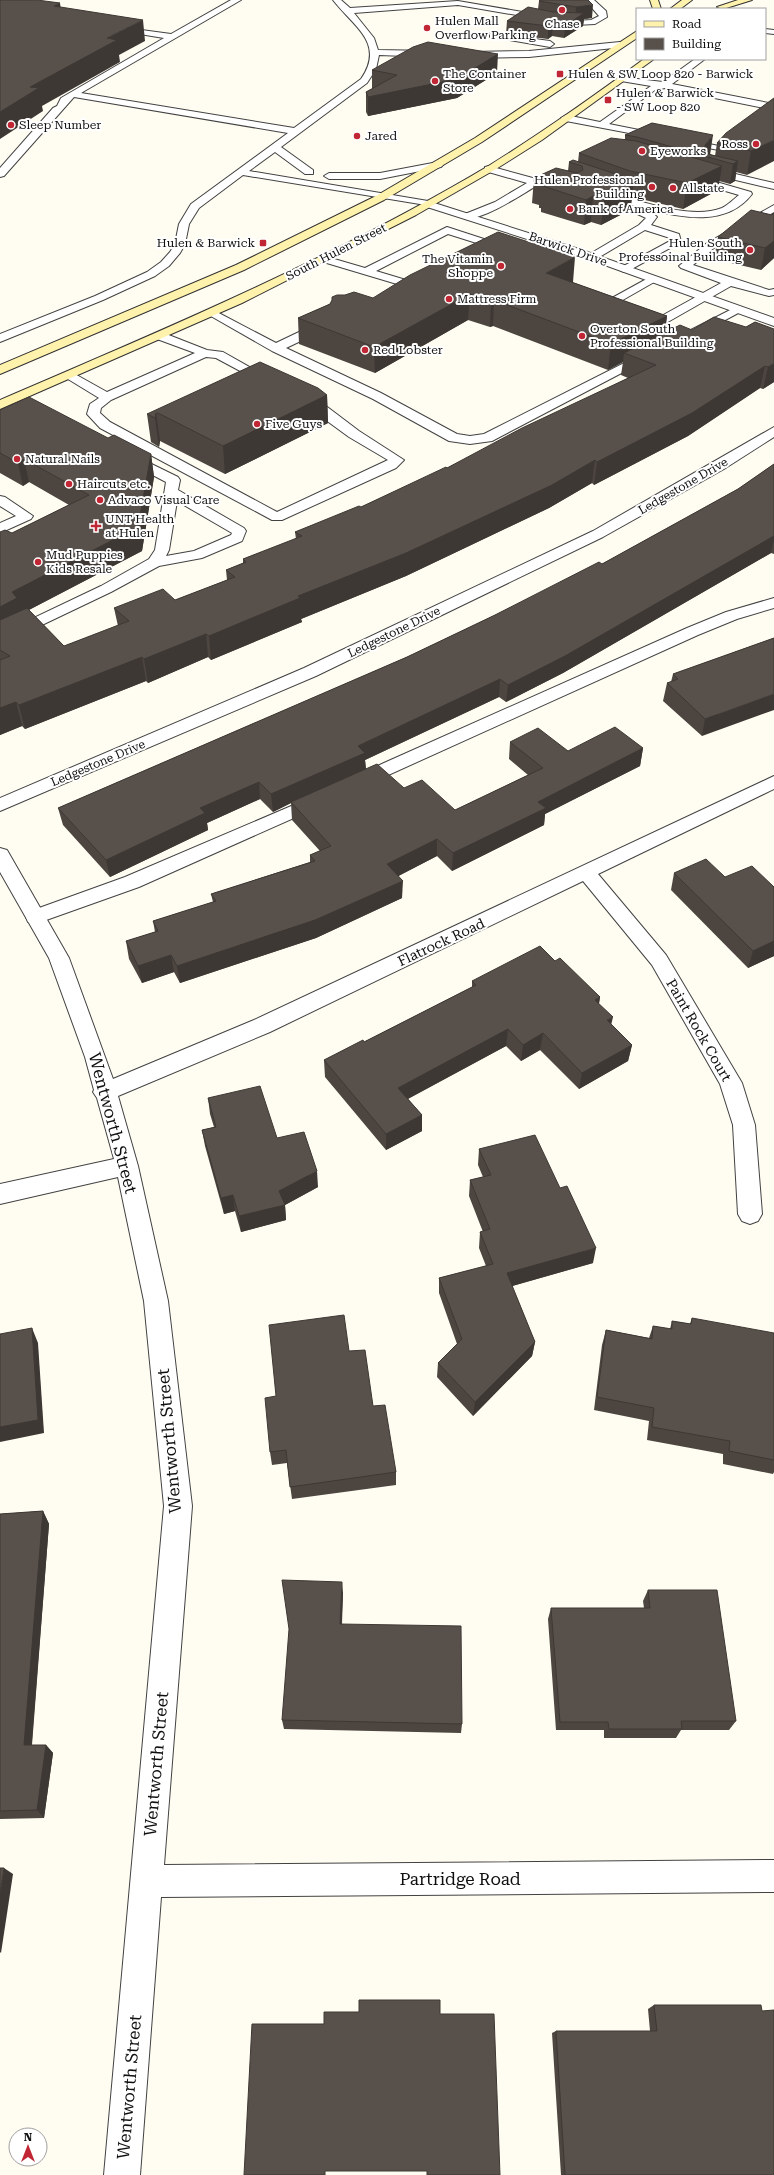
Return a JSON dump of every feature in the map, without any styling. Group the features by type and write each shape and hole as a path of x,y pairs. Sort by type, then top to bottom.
{"main road":[{"path":"676,8 688,0"},
{"path":"719,8 730,0"},
{"path":"719,8 748,0"},
{"name":"South Hulen Street","path":"0,370 211,280 382,197 438,165 636,35"},
{"name":"South Hulen Street","path":"0,405 213,313 324,259 428,204 489,169 624,79 649,60"},
{"path":"581,72 595,74"},
{"path":"610,77 624,79"}],"street":[{"name":"Barwick Drive","path":"428,204 592,257 774,322"},
{"name":"Ledgestone Drive","path":"0,805 310,672 590,537 719,466 774,431"},
{"name":"Flatrock Road","path":"104,1092 262,1026 587,873 746,794 774,782"},
{"name":"Wentworth Street","path":"0,855 58,958 96,1057 104,1092 127,1166 156,1301 178,1506 122,2175"},
{"name":"Paint Rock Court","path":"587,873 659,960 730,1083 744,1125 750,1214"},
{"path":"0,1194 127,1166"},
{"name":"Partridge Road","path":"146,1881 774,1876"}],"lane":[{"path":"0,174 56,110 61,108 64,100 72,94 237,0"},
{"path":"0,338 99,298 156,271 175,253 189,212 195,206 252,162 364,81 373,68 376,58 374,43 337,0"},
{"path":"376,0 393,3 434,0"},
{"path":"346,11 460,2 490,10 570,23 586,23 601,19 604,16 603,13 589,0"},
{"path":"490,10 502,4"},
{"path":"493,35 556,45 582,43 589,35 521,22 515,23"},
{"path":"103,26 173,37"},
{"path":"366,32 377,37"},
{"path":"375,52 443,54 396,44"},
{"path":"462,55 529,54 620,45"},
{"path":"602,125 652,88 665,85 700,60"},
{"path":"624,79 665,85 773,107"},
{"path":"72,94 295,131"},
{"path":"760,116 773,107"},
{"path":"566,118 721,149"},
{"path":"713,160 721,149 749,125"},
{"path":"275,146 286,159 302,166 309,172"},
{"path":"252,162 266,165"},
{"path":"329,176 380,176 438,165"},
{"path":"288,169 396,189 428,204"},
{"path":"489,169 568,192"},
{"path":"240,172 428,204"},
{"path":"592,190 676,213 707,214 724,211 747,194 679,174"},
{"path":"720,174 774,186"},
{"path":"216,189 245,185 298,182"},
{"path":"469,216 499,204 536,182"},
{"path":"325,186 355,211"},
{"path":"592,257 643,226 652,217 642,212 602,201"},
{"path":"774,208 711,245 685,266 730,282 769,293 774,292"},
{"path":"624,269 676,242 675,236 643,226"},
{"path":"365,272 447,230 486,243"},
{"path":"473,250 512,230"},
{"path":"324,259 407,284 433,270"},
{"path":"619,317 598,309 652,279"},
{"path":"634,322 648,328 730,282"},
{"path":"683,338 738,309"},
{"path":"213,313 276,348 377,396 454,438 470,440 487,438 662,349"},
{"path":"276,348 326,325"},
{"path":"161,336 205,353 219,355 317,406 354,434 397,460 391,465 277,517 105,425 93,414 95,407 107,397 205,353"},
{"path":"69,376 107,397"},
{"path":"17,398 33,406"},
{"path":"112,448 173,480 162,550 155,562"},
{"path":"0,640 106,590 155,562 197,555 237,538 239,531 172,492"},
{"path":"0,500 26,516 0,529"},
{"path":"35,917 132,882 263,826 450,739 616,667 702,626 732,614 774,603"}],"building":[{"path":"0,0 37,0 60,3 54,6 143,20 107,38 117,40 30,87 39,88 0,112"},
{"path":"588,0 593,5 576,7 539,1"},
{"path":"528,7 553,12 584,13 565,26 553,24 548,26 507,21"},
{"path":"428,42 498,54 457,79 368,97 366,92 397,75 372,70 413,47"},
{"path":"774,98 774,140 751,151 717,143 726,133"},
{"path":"652,123 713,135 702,149 703,153 738,161 733,164 625,135"},
{"path":"611,138 636,141 722,166 687,183 630,171 579,153"},
{"path":"573,160 634,180 629,183 631,186 604,200 593,196 586,200 543,186 547,184 541,182 544,181 534,178 556,168 577,173 583,170 582,166 569,162"},
{"path":"751,210 772,215 774,213 774,241 765,248 718,237"},
{"path":"498,232 575,257 546,273 667,316 611,344 494,300 491,302 470,294 374,347 298,318 330,304 332,297 337,295 345,295 354,292 373,298 410,275"},
{"path":"714,317 746,327 755,322 774,329 774,363 768,367 765,366 692,413 597,462 595,460 552,485 406,553 298,596 300,598 209,636 206,634 144,659 142,657 19,705 16,702 0,708 0,660 10,656 0,650 0,620 27,608 64,646 129,621 114,608 163,589 175,600 235,577 226,570 246,562 243,559 302,536 295,532 359,506 361,507 446,467 447,468 522,428 656,365 624,353 680,325 692,330"},
{"path":"260,362 318,388 327,395 223,446 156,412 155,418 147,414"},
{"path":"29,397 108,438 114,435 151,454 138,527 12,592 17,598 0,607 0,532 5,530 12,533 89,495 24,459 18,463 0,453 0,410"},
{"path":"774,464 774,536 565,656 508,685 500,679 358,746 365,753 271,794 259,782 200,808 205,813 106,860 58,808 407,657 495,615 599,562 602,564 738,489"},
{"path":"774,638 774,694 705,719 667,683 678,679 673,674"},
{"path":"615,727 643,748 538,802 546,808 453,853 437,839 387,864 403,881 315,920 177,966 171,955 138,966 126,941 158,931 153,921 216,901 211,894 315,861 310,855 331,846 291,802 377,764 404,788 422,780 455,810 543,768 510,742 538,728 568,751"},
{"path":"706,859 725,877 752,866 774,887 774,941 753,951 674,873"},
{"path":"540,946 555,961 560,958 600,997 595,1000 613,1017 607,1020 632,1045 582,1073 543,1033 523,1045 508,1029 398,1088 422,1115 386,1134 324,1060 363,1040 364,1042 476,985 472,981"},
{"path":"260,1086 277,1138 304,1132 317,1171 279,1191 285,1205 239,1216 233,1195 221,1198 202,1130 216,1127 208,1098"},
{"path":"535,1135 560,1188 567,1186 596,1248 507,1273 535,1342 475,1402 438,1363 462,1339 439,1278 493,1264 480,1232 490,1229 470,1180 491,1175 479,1149"},
{"path":"344,1315 349,1351 365,1350 373,1406 385,1405 396,1472 290,1487 286,1450 270,1452 265,1398 276,1396 269,1325"},
{"path":"692,1318 774,1333 774,1460 729,1451 730,1441 652,1427 654,1408 597,1397 606,1330 652,1339 653,1326 672,1329 672,1321 691,1324"},
{"path":"32,1328 38,1420 0,1427 0,1334"},
{"path":"43,1511 24,1745 46,1745 37,1810 0,1811 0,1514"},
{"path":"282,1580 342,1582 340,1624 461,1626 462,1724 282,1720 289,1629"},
{"path":"648,1590 717,1590 736,1721 681,1721 682,1729 609,1729 608,1722 560,1722 551,1608 650,1608"},
{"path":"0,1868 4,1868 0,1894"},
{"path":"359,2000 440,2000 440,2014 494,2014 500,2175 427,2175 427,2171 325,2171 325,2175 244,2175 252,2024 324,2024 324,2012 359,2012"},
{"path":"654,2005 761,2005 762,2011 774,2010 774,2175 565,2175 556,2031 657,2031"}],"place":[{"name":"Chase","path":"562,10"},
{"name":"Hulen Mall Overflow Parking","path":"427,28"},
{"name":"Hulen & SW Loop 820 - Barwick","path":"560,74"},
{"name":"The Container Store","path":"435,81"},
{"name":"Hulen & Barwick - SW Loop 820","path":"608,100"},
{"name":"Sleep Number","path":"11,125"},
{"name":"Jared","path":"357,136"},
{"name":"Ross","path":"756,144"},
{"name":"Eyeworks","path":"642,151"},
{"name":"Hulen Professional Building","path":"652,187"},
{"name":"Allstate","path":"673,188"},
{"name":"Bank of America","path":"570,209"},
{"name":"Hulen & Barwick","path":"263,243"},
{"name":"Hulen South Professoinal Building","path":"750,250"},
{"name":"The Vitamin Shoppe","path":"501,266"},
{"name":"Mattress Firm","path":"449,299"},
{"name":"Overton South Professional Building","path":"582,336"},
{"name":"Red Lobster","path":"365,350"},
{"name":"Five Guys","path":"257,424"},
{"name":"Natural Nails","path":"17,459"},
{"name":"Haircuts etc.","path":"69,484"},
{"name":"Advaco Visual Care","path":"100,500"},
{"name":"UNT Health at Hulen","path":"96,526"},
{"name":"Mud Puppies Kids Resale","path":"38,562"}]}
